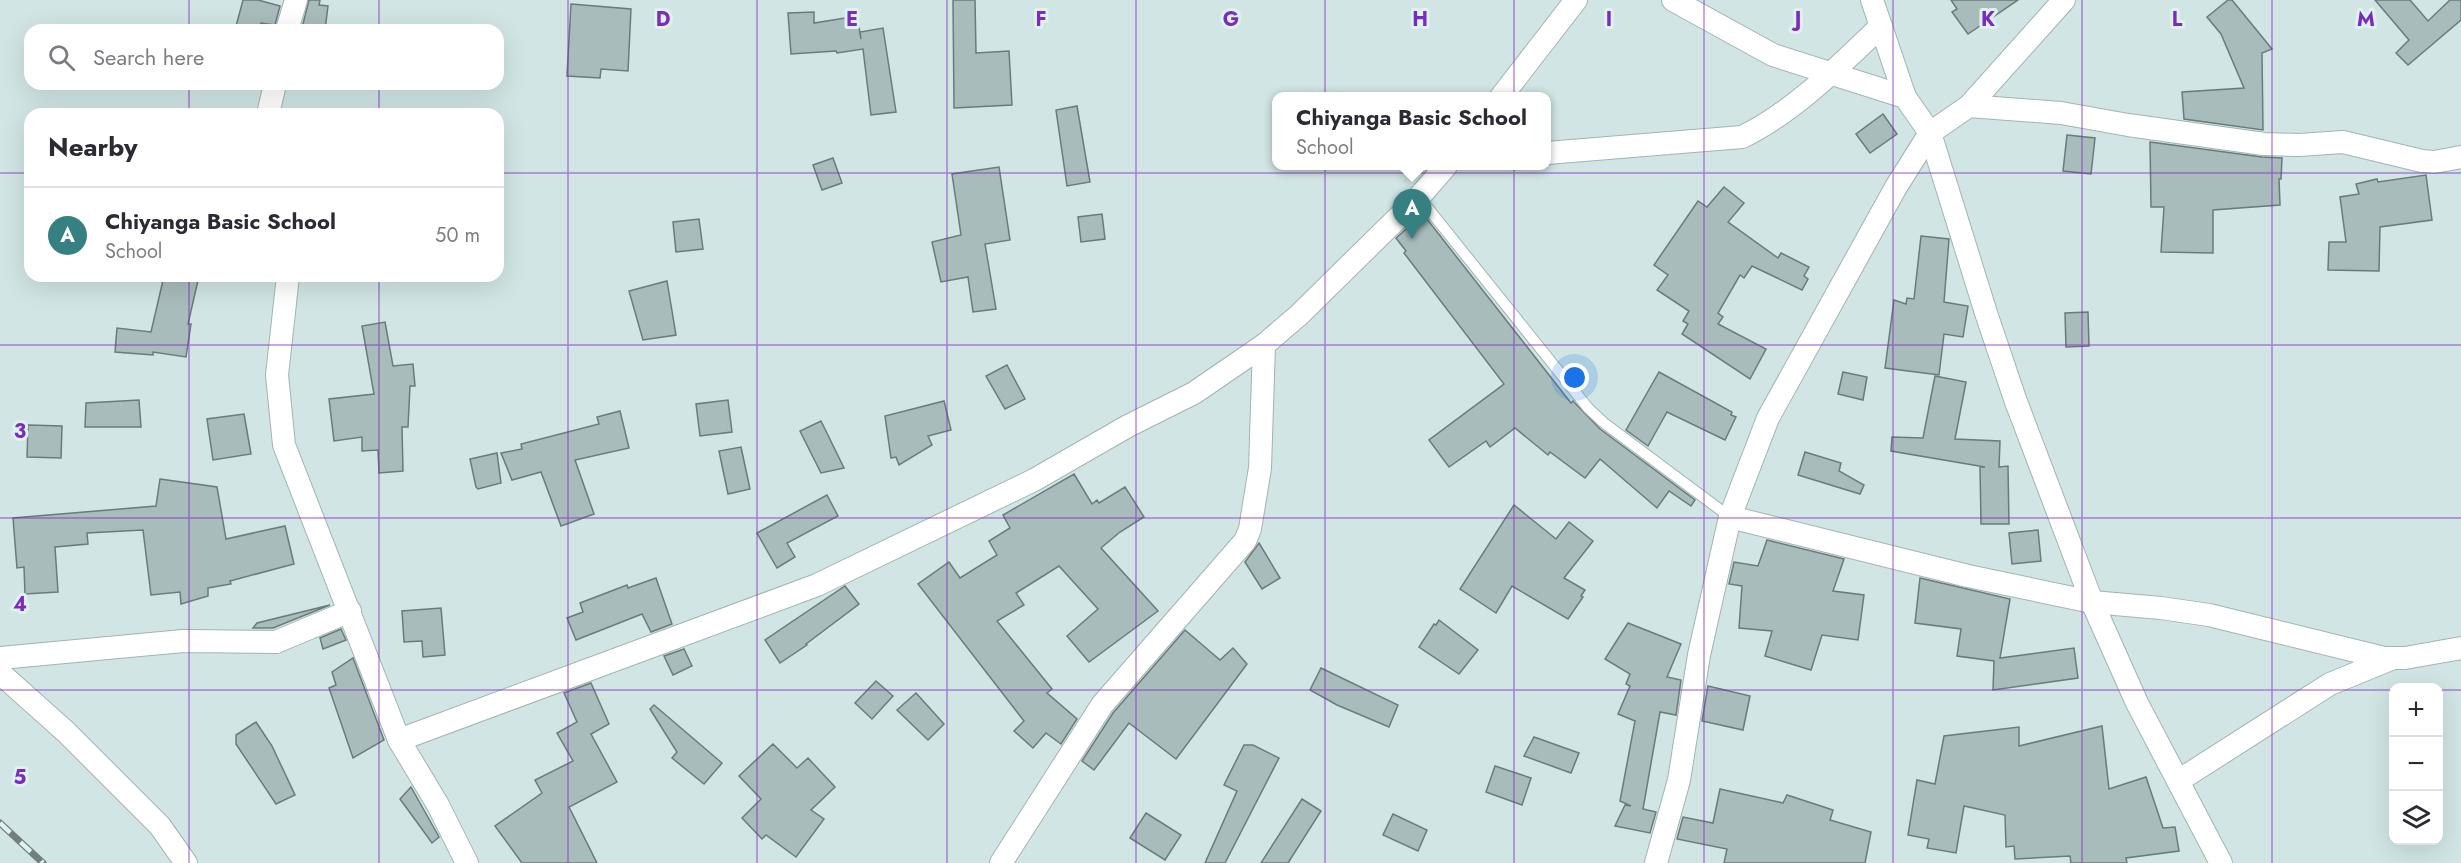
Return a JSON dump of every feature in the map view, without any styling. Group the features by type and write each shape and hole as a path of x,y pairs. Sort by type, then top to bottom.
{"street":[{"path":"289,24 296,0"},
{"path":"1504,92 1576,0"},
{"path":"1673,0 1773,55 1905,97"},
{"path":"1872,0 1905,97 1930,133 2012,389 2092,602 2137,703 2221,863"},
{"path":"1656,863 1679,780 1699,654 1730,517 1768,418 1896,187 1930,133 1969,106 2064,0"},
{"path":"1551,153 1742,137 1757,130 1832,73 1881,26"},
{"path":"269,108 274,90"},
{"path":"1969,106 2061,113 2088,119 2264,144 2343,141 2422,161 2434,162 2461,157"},
{"path":"399,740 817,585 1034,480 1128,426 1194,393 1264,345 1299,315 1419,197 1442,170"},
{"path":"287,282 277,375 284,445 399,740 438,805 467,863"},
{"path":"1001,863 1102,705 1245,541 1250,529 1260,468 1264,345"},
{"path":"1730,517 1968,576 2092,602 2186,611 2354,652 2392,659"},
{"path":"0,658 183,641 276,642 350,611"},
{"path":"2178,781 2312,694 2340,680 2392,659 2461,648"},
{"path":"0,673 66,732 160,826 186,863"}],"lane":[{"path":"1419,197 1588,408 1604,423 1730,517"}],"building":[{"path":"243,0 258,0 280,6 275,24 237,24"},
{"path":"309,0 320,0 319,5 328,6 326,24 303,24"},
{"path":"953,0 975,0 976,53 1009,51 1012,105 954,108"},
{"path":"1951,0 2018,0 1968,34 1952,12 1957,9"},
{"path":"2228,0 2232,0 2272,49 2262,53 2263,130 2184,119 2182,92 2244,88 2221,34 2207,17"},
{"path":"2375,0 2410,0 2428,21 2450,0 2461,0 2461,20 2408,65 2396,53 2409,40"},
{"path":"571,4 631,9 628,71 601,69 600,78 567,76"},
{"path":"814,12 814,23 857,16 861,39 860,32 883,28 896,112 871,115 863,49 837,53 836,51 791,54 788,13"},
{"path":"1077,106 1090,182 1067,186 1056,110"},
{"path":"1883,114 1897,134 1870,153 1856,134"},
{"path":"2067,135 2095,138 2091,174 2063,171"},
{"path":"2150,142 2282,158 2281,179 2279,179 2280,205 2213,210 2213,253 2161,252 2164,207 2151,207"},
{"path":"833,158 842,183 822,190 813,165"},
{"path":"999,167 1010,240 985,244 996,309 973,312 968,277 941,282 932,242 961,235 952,174"},
{"path":"2426,175 2432,220 2380,227 2379,271 2328,270 2329,242 2346,242 2340,197 2359,194 2356,184 2377,179 2378,182"},
{"path":"1724,187 1744,203 1728,222 1778,258 1781,253 1809,267 1804,276 1808,279 1802,290 1752,266 1744,278 1740,275 1718,313 1723,317 1718,324 1766,349 1750,379 1682,334 1688,324 1683,321 1689,311 1657,290 1668,275 1654,265 1698,201 1707,207"},
{"path":"1102,214 1105,239 1081,242 1078,217"},
{"path":"1423,214 1571,403 1573,401 1600,429 1695,500 1691,506 1669,491 1657,508 1600,459 1585,478 1550,452 1548,455 1515,428 1490,447 1486,441 1449,467 1429,440 1504,384 1404,253 1406,251 1396,238"},
{"path":"699,219 703,249 676,252 673,222"},
{"path":"1921,236 1949,239 1944,302 1968,306 1963,337 1944,334 1939,375 1885,368 1894,300 1906,304 1907,298 1914,299"},
{"path":"667,281 676,335 643,340 629,291"},
{"path":"163,282 198,282 188,324 191,324 186,357 153,352 153,355 115,352 117,328 151,332"},
{"path":"2088,312 2089,346 2066,347 2065,313"},
{"path":"385,322 393,366 413,364 415,386 410,386 408,427 402,427 403,471 379,473 378,450 362,451 362,437 334,441 329,399 374,394 362,326"},
{"path":"1007,365 1025,399 1005,409 986,376"},
{"path":"1659,372 1732,412 1731,415 1736,417 1725,440 1667,412 1648,446 1626,430"},
{"path":"1843,372 1867,377 1863,400 1838,394"},
{"path":"1935,376 1966,382 1955,439 2000,441 1999,467 2008,466 2009,524 1981,524 1980,467 1985,467 1891,451 1892,437 1923,438"},
{"path":"139,400 141,427 85,427 86,403"},
{"path":"728,400 732,432 700,436 696,404"},
{"path":"944,401 951,430 928,436 932,445 899,465 896,457 891,458 885,416"},
{"path":"620,411 629,448 575,460 594,514 561,526 541,472 512,480 501,453 522,449 521,444 599,424 597,417"},
{"path":"244,414 251,454 213,460 207,419"},
{"path":"821,421 844,468 821,473 800,431"},
{"path":"28,425 62,426 61,458 27,457"},
{"path":"741,447 750,489 728,494 719,451"},
{"path":"1805,452 1841,463 1839,471 1864,485 1860,494 1798,475"},
{"path":"497,453 501,483 478,489 470,459"},
{"path":"1074,474 1092,504 1097,500 1099,503 1125,487 1144,517 1120,532 1101,548 1158,611 1089,662 1067,636 1098,609 1059,566 1016,593 1024,605 997,621 1052,689 1047,693 1077,719 1061,744 1046,733 1033,748 1014,731 1024,721 918,584 949,562 960,578 997,555 989,541 1010,528 1003,515"},
{"path":"160,479 217,487 226,539 285,526 294,564 230,581 231,584 208,588 208,596 181,604 180,592 151,595 143,530 87,533 88,544 55,547 58,592 25,594 24,567 17,568 13,518 156,506"},
{"path":"827,495 838,516 787,543 795,557 777,568 757,533"},
{"path":"1514,505 1556,539 1569,522 1593,541 1564,578 1585,590 1581,596 1583,597 1568,619 1512,586 1496,613 1460,589"},
{"path":"2038,530 2041,561 2012,564 2009,533"},
{"path":"1767,540 1844,559 1833,591 1864,595 1858,640 1822,635 1811,670 1765,656 1772,631 1739,628 1742,586 1729,584 1734,562 1758,566"},
{"path":"1259,543 1280,578 1262,589 1245,562"},
{"path":"656,578 672,624 651,632 642,614 576,640 567,618 583,612 580,603 627,585 628,588"},
{"path":"1920,578 2010,599 2000,658 2074,648 2078,678 1993,690 1994,661 1957,656 1961,629 1915,623"},
{"path":"845,586 859,604 780,663 765,640"},
{"path":"330,605 273,628 253,628 257,623"},
{"path":"441,608 445,655 423,657 422,641 404,642 402,611"},
{"path":"1439,620 1478,650 1459,674 1419,647"},
{"path":"1628,623 1681,644 1667,677 1681,680 1676,715 1660,712 1643,809 1656,812 1650,833 1615,826 1625,805 1631,806 1620,801 1635,721 1618,714 1630,686 1626,684 1630,674 1605,659"},
{"path":"341,629 346,640 323,649 320,638"},
{"path":"1185,630 1220,660 1233,648 1247,664 1176,759 1129,723 1094,770 1082,761 1113,713"},
{"path":"684,649 692,666 673,675 664,656"},
{"path":"353,658 384,740 353,758 329,688 336,685 332,672"},
{"path":"1321,668 1398,705 1389,727 1337,705 1310,690"},
{"path":"876,681 893,696 872,719 855,703"},
{"path":"591,683 609,724 591,734 617,782 569,807 597,863 522,863 495,826 542,793 535,780 573,761 557,733 577,722 564,693"},
{"path":"1708,686 1750,696 1743,730 1702,721"},
{"path":"916,693 944,724 928,740 897,710"},
{"path":"654,705 722,763 704,784 672,758 677,752 650,709"},
{"path":"256,722 272,746 295,795 276,804 236,744 236,735"},
{"path":"2102,726 2109,789 2146,777 2163,828 2175,827 2179,851 2126,858 2127,863 2071,863 2070,856 2015,859 2014,846 2006,847 2005,815 1964,806 1956,853 1927,848 1929,839 1908,835 1917,780 1935,784 1944,736 2019,727 2019,746"},
{"path":"1534,737 1579,753 1571,773 1524,756"},
{"path":"773,744 797,768 808,758 835,787 811,810 824,819 796,857 766,835 762,839 742,818 761,799 739,776"},
{"path":"1244,745 1253,745 1279,758 1225,863 1205,863 1237,791 1224,785"},
{"path":"1495,766 1531,778 1522,805 1486,792"},
{"path":"411,787 439,837 432,843 400,799"},
{"path":"1720,789 1783,803 1787,795 1833,810 1830,820 1871,832 1865,863 1724,863 1727,849 1677,839 1683,817 1713,823"},
{"path":"1302,799 1321,811 1288,863 1261,863"},
{"path":"1146,813 1181,835 1165,860 1130,838"},
{"path":"1393,814 1427,830 1418,851 1383,835"}],"railway":[{"path":"0,823 43,863"}],"place":[{"name":"Chiyanga Basic School","path":"1412,239"}]}
